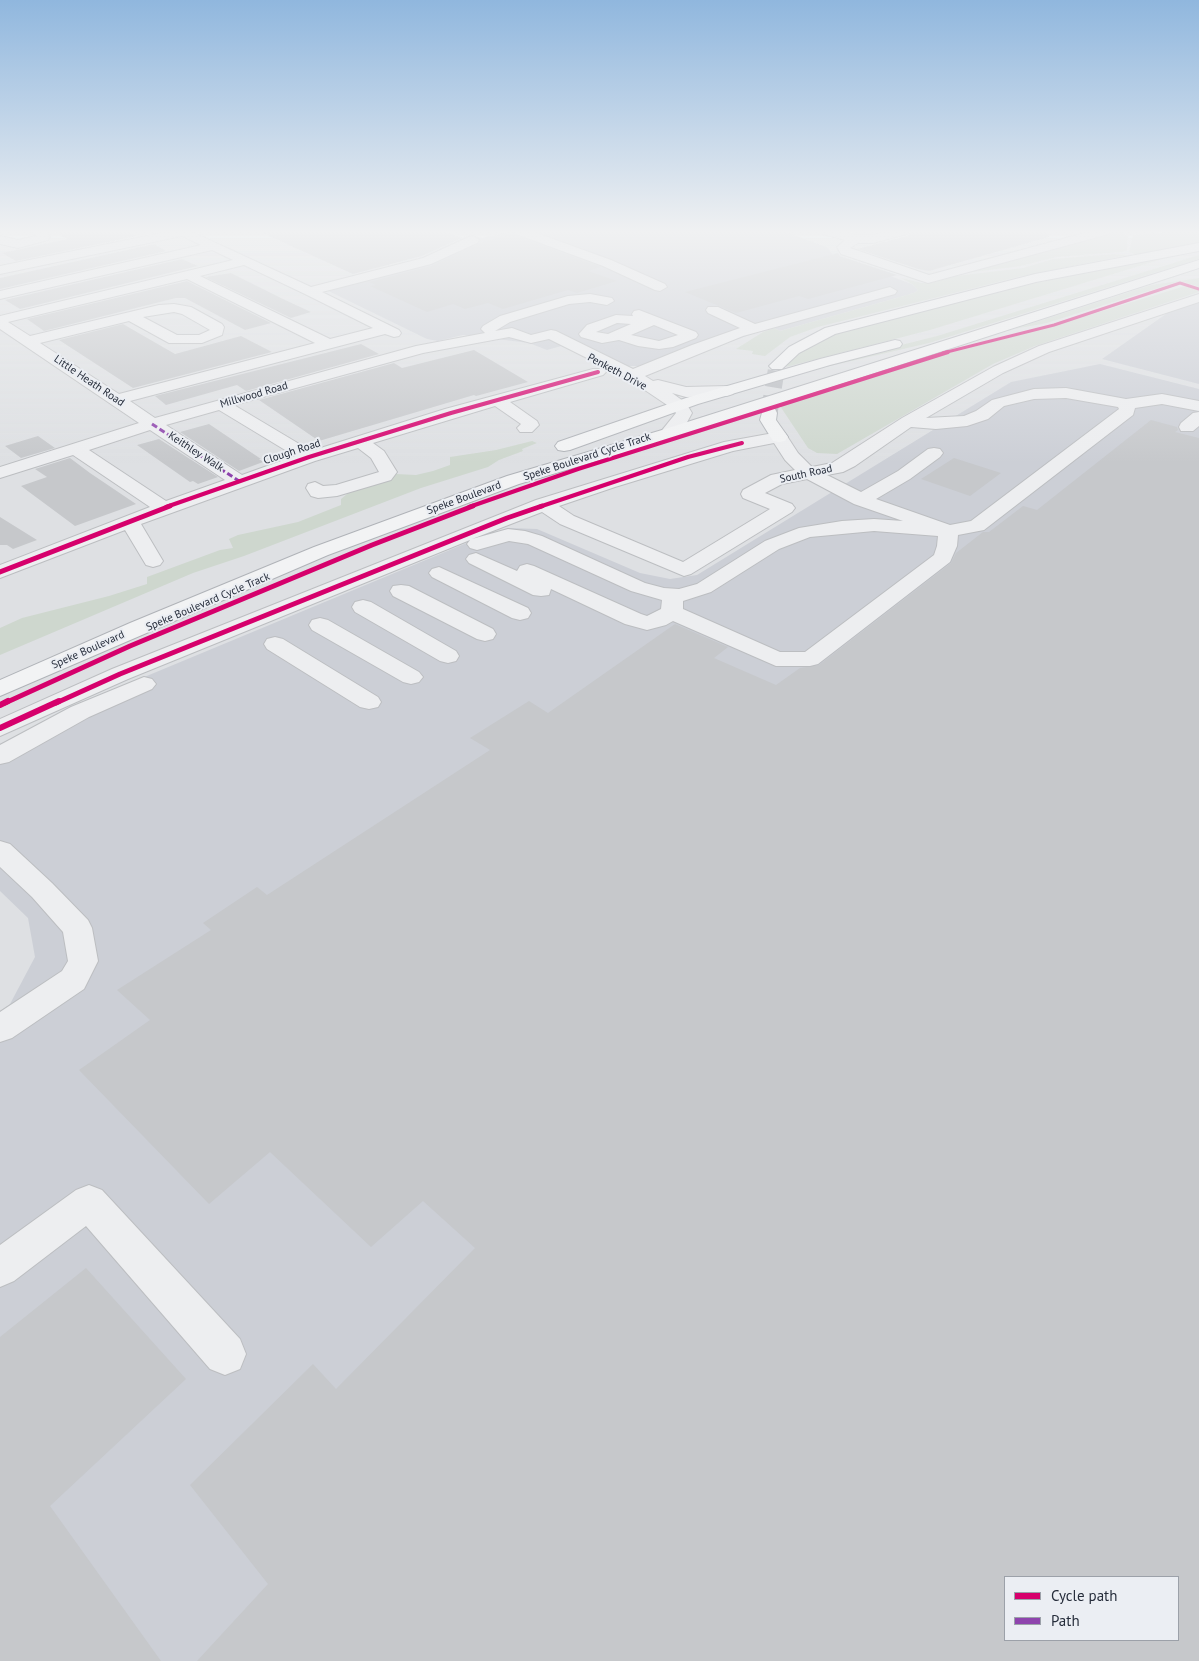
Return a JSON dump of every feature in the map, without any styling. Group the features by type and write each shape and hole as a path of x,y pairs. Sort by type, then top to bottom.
{"highway":[{"path":"777,366 794,350 830,331 917,309"},
{"path":"925,336 1012,309"},
{"name":"Speke Boulevard","path":"0,689 138,628 321,551 513,480 668,434 1061,309"},
{"name":"Speke Boulevard","path":"46,648 303,539 727,391 825,362 907,341"},
{"path":"677,410 705,409 858,364 917,355"},
{"path":"769,413 768,420 779,437"}],"street":[{"path":"0,321 51,309"},
{"path":"28,341 166,309"},
{"path":"131,316 174,340 202,339 216,332 218,327 186,310 177,309"},
{"path":"257,309 328,344"},
{"path":"345,309 387,329 421,349"},
{"path":"485,314 513,326 554,309"},
{"path":"583,312 598,309"},
{"path":"618,335 638,342 659,345 668,344 691,335 624,309"},
{"path":"633,375 698,348 754,328 826,309"},
{"name":"South Road","path":"543,504 567,520 684,570 785,508 750,494 777,479 837,468 908,422 998,370 1044,349 1167,309"},
{"path":"713,310 754,328"},
{"path":"616,319 641,321 653,319 618,335 602,339 586,334 592,328 616,319"},
{"name":"Little Heath Road","path":"0,321 152,424"},
{"name":"Penketh Drive","path":"513,326 550,327 633,375 677,410 531,338 518,336 513,326"},
{"name":"Millwood Road","path":"0,472 221,404 421,349 469,340 513,326"},
{"name":"Penketh Drive","path":"531,338 550,327"},
{"path":"116,400 387,329"},
{"name":"Clough Road","path":"0,572 129,521 309,457 496,400 598,372"},
{"name":"Penketh Drive","path":"633,375 669,389 686,392 727,391"},
{"path":"908,422 936,424 967,421 982,415 998,404 1034,394 1066,394 1126,404 1162,399 1199,406"},
{"path":"496,400 528,421 531,425 526,428"},
{"path":"221,404 309,457"},
{"path":"527,570 633,619 647,623 658,620 680,595 704,588 772,545 806,532 842,527 874,526 948,532 976,526 1127,411 1126,404"},
{"path":"668,434 679,422 677,410"},
{"name":"Keithley Walk","path":"152,424 239,481"},
{"path":"0,728 120,674 543,504 710,451 779,437 791,456 807,472 861,500 948,532"},
{"path":"315,488 318,492 337,490 385,476 388,472 378,455 360,441"},
{"path":"75,449 164,508"},
{"path":"861,500 904,475 934,453"},
{"path":"129,521 153,561"},
{"path":"0,756 80,712 382,582 508,535 535,540 638,586 663,594 672,603 776,659 810,659 943,558 947,546 948,532"},
{"path":"476,558 551,595"},
{"path":"439,573 520,613"},
{"path":"401,591 485,634"},
{"path":"363,607 448,656"},
{"path":"320,625 411,677"},
{"path":"275,644 369,702"},
{"path":"0,851 42,890 77,928 83,960 73,980 0,1029"},
{"path":"0,1268 89,1202 225,1354"}],"shaded area":[{"path":"364,309 859,309 780,331 772,327 688,357 656,372 637,366 625,366 576,342 547,350 529,343 463,335 438,341 427,339"},
{"path":"859,309 892,309 818,327 790,337 765,356 752,354 753,351 736,349 763,332 774,328 780,331"},
{"path":"930,309 1000,309 930,330 786,367 791,360 808,346 839,333"},
{"path":"1026,309 1040,309 929,343 804,372 802,370 937,336"},
{"path":"1078,309 1093,309 1047,323 1014,329"},
{"path":"1111,309 1149,309 1035,346 993,364 837,454 817,453 808,448 780,406 942,355"},
{"path":"1173,309 1199,309 1199,384 1102,359"},
{"path":"1100,364 1199,389 1199,1661 0,1661 0,1011 10,1004 35,957 28,918 0,891 0,744 89,700 481,537 509,528 537,529 640,573 670,579 697,575 1011,382"},
{"path":"532,441 537,443 488,467 421,488 244,556 193,573 0,655 0,628 22,618 109,596 147,584 147,577 220,550 233,548 229,539 238,535 298,522 341,505 341,499 353,489 389,479 396,474 416,475 433,471 450,465 450,457 496,450"}],"building":[{"path":"71,309 134,309 44,331 27,319"},
{"path":"205,309 242,309 271,323 245,330"},
{"path":"271,309 303,309 311,312 291,318"},
{"path":"419,309 438,309 427,312"},
{"path":"725,309 753,309 736,313"},
{"path":"123,324 175,354 241,336 272,352 133,388 59,340"},
{"path":"361,344 379,354 246,391 237,385 166,405 155,396"},
{"path":"474,350 528,382 474,395 319,441 259,400 394,363 402,368"},
{"path":"1151,420 1177,427 1178,430 1175,432 1199,438 1199,1661 197,1661 268,1584 190,1485 313,1364 336,1389 475,1248 423,1201 371,1247 270,1152 209,1204 79,1070 150,1020 117,990 211,930 203,923 257,887 267,895 490,750 470,738 529,701 548,713 675,624 728,647 714,658 776,685 800,668 819,665 951,563 956,553 983,532 989,532 1023,506 1037,510"},
{"path":"209,424 263,462 239,471 180,432"},
{"path":"38,436 55,448 21,458 5,446"},
{"path":"159,439 218,477 198,484 193,481 190,482 137,445"},
{"path":"70,458 136,504 75,526 21,486 47,477 35,469"},
{"path":"954,458 1001,473 970,496 921,479"},
{"path":"0,517 37,540 13,549 7,545 0,545"},
{"path":"86,1268 186,1379 50,1506 161,1661 0,1661 0,1337"}],"tunnel":[{"path":"769,413 777,366"}],"marked path":[{"path":"152,424 239,481"}],"cycle path":[{"name":"Speke Boulevard Cycle Track","path":"0,705 130,646 372,545 478,504 578,469 940,354 1054,325 1103,309"},
{"path":"0,572 164,508 309,457 451,413 598,372"},
{"path":"0,728 120,674 507,518 688,457 742,443"}]}
